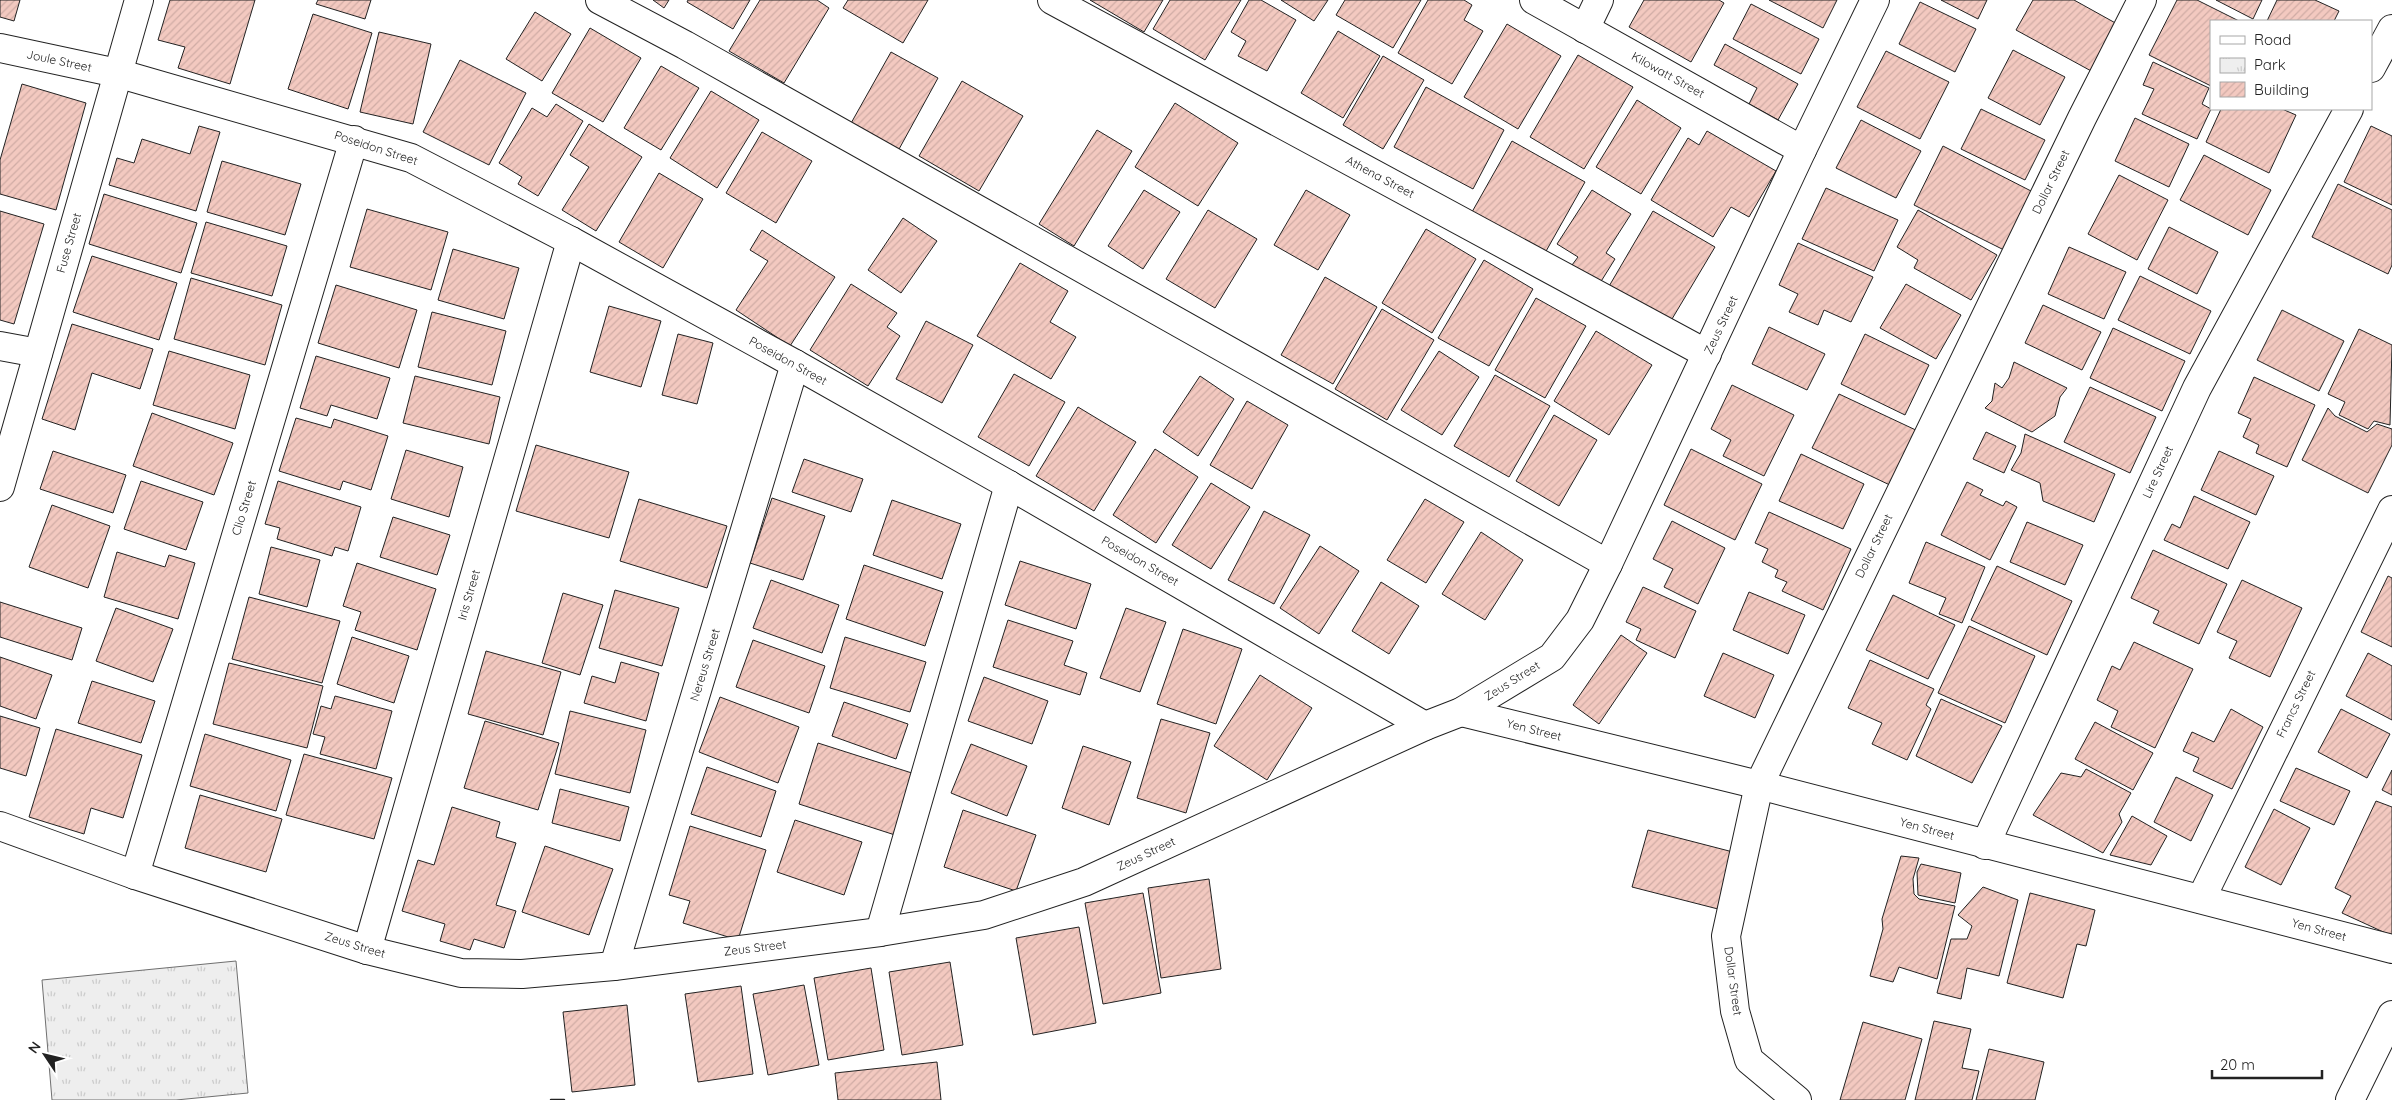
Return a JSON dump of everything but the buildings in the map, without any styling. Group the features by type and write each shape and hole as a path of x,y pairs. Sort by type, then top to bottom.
{"street":[{"name":"Fuse Street","path":"0,487 139,0"},
{"path":"600,0 694,50 1608,564"},
{"name":"Athena Street","path":"1052,0 1707,354"},
{"name":"Kilowatt Street","path":"1534,0 1802,150"},
{"path":"1585,29 1599,0"},
{"name":"Zeus Street","path":"0,826 134,875 367,950 461,973 522,974 614,966 880,932 984,916 1084,882 1425,726 1461,712 1552,657 1580,620 1608,564 1802,150 1875,0"},
{"name":"Dollar Street","path":"1796,1100 1749,1060 1735,1011 1726,936 1759,785 2078,127 2142,0"},
{"path":"2372,66 2392,29"},
{"name":"Joule Street","path":"0,48 117,74"},
{"name":"Poseidon Street","path":"117,74 354,140 411,158 571,241 795,364 1009,484 1425,726"},
{"name":"Lire Street","path":"1985,844 2197,388 2348,110"},
{"name":"Clio Street","path":"134,875 354,140"},
{"name":"Iris Street","path":"367,950 571,241"},
{"path":"0,346 38,353"},
{"name":"Nereus Street","path":"614,966 795,364"},
{"path":"880,932 1009,484"},
{"name":"Francs Street","path":"2201,899 2392,510"},
{"name":"Yen Street","path":"1461,712 1759,785 2392,950"},
{"path":"2350,1100 2392,1015"}],"green space":[{"path":"236,961 248,1093 176,1100 52,1100 42,980"}],"wall":[{"path":"551,1100 564,1100"}]}
